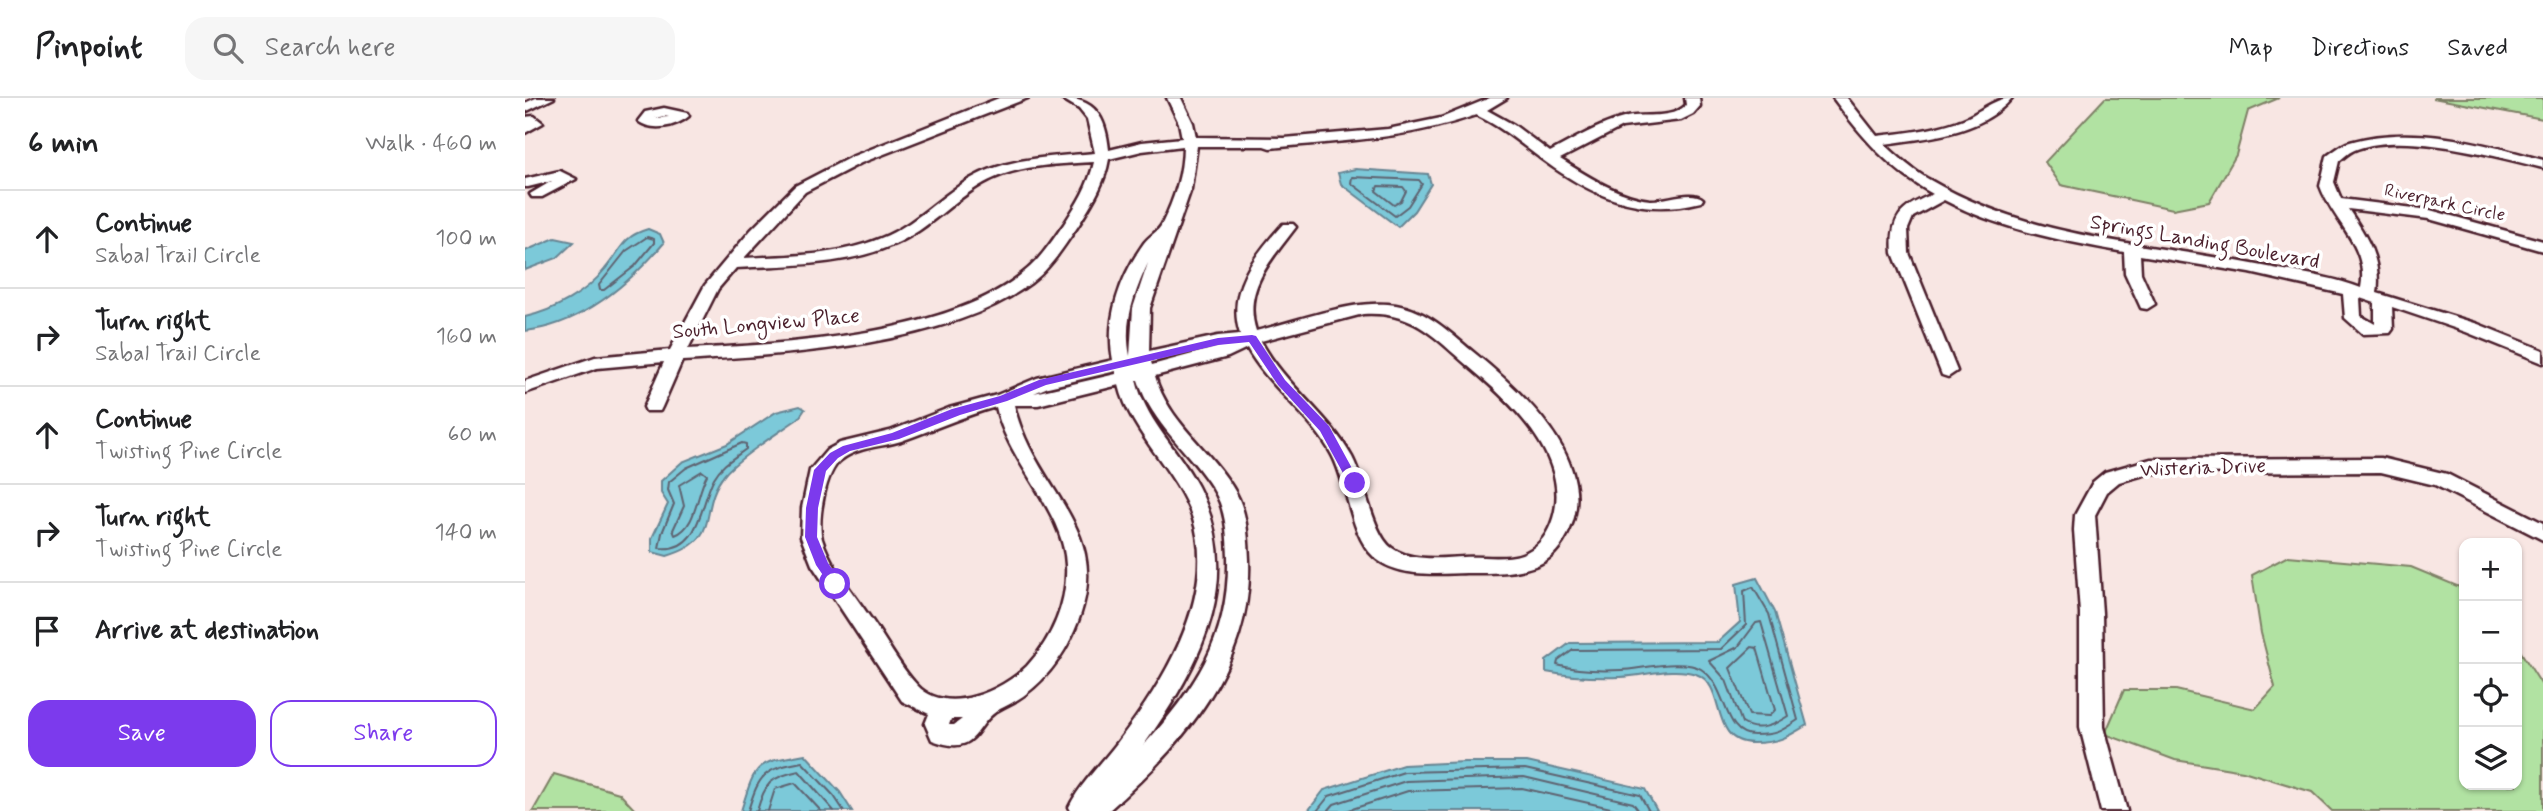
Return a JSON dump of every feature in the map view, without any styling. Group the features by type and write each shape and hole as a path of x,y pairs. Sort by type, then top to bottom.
{"street":[{"path":"525,108 547,98"},
{"path":"655,98 656,114"},
{"path":"653,407 676,355 711,288 730,263 800,189 825,174 1006,100 1021,98"},
{"path":"1068,98 1082,103 1095,119 1101,138 1102,156"},
{"path":"1079,811 1163,701 1192,643 1202,617 1207,590 1209,535 1204,515 1196,496 1134,405 1133,368 1139,312 1143,295 1168,238 1167,229 1185,188 1191,148 1186,121 1174,98"},
{"path":"730,263 823,259 862,251 912,229 973,183 988,175 1028,164 1102,156 1123,159 1191,148 1282,142 1424,127 1479,111 1500,98"},
{"path":"1550,158 1618,124 1640,119 1667,119 1687,113 1693,106 1692,98"},
{"name":"Springs Landing Boulevard","path":"1840,98 1898,165 1942,195 2002,220 2132,251 2249,267 2367,294 2461,323 2543,357"},
{"path":"1875,141 1964,124 1999,106 2005,98"},
{"path":"1479,111 1512,128 1550,158 1613,193 1634,201 1665,205 1696,199"},
{"path":"525,121 534,120 536,123 525,129"},
{"path":"2367,294 2372,280 2371,267 2360,239 2327,183 2328,165 2345,149 2378,141 2441,142 2489,149 2543,164"},
{"name":"South Longview Place","path":"525,387 595,363 837,343 899,330 994,296 1019,283 1049,257 1085,203 1102,156"},
{"path":"526,209 530,186"},
{"path":"1942,195 1917,205 1908,212 1901,222 1898,235 1901,253 1948,371"},
{"name":"Riverpark Circle","path":"2337,203 2430,215 2543,246"},
{"path":"1003,399 1013,436 1067,525 1077,552 1079,579 1074,605 1059,639 1039,668 1019,688 982,705 975,725 962,734 947,736 940,733 937,724 943,708 928,706 910,694 823,565 811,537 812,508 820,470 834,455 847,448 895,436 956,412 1003,399 1043,382 1222,353 1252,338 1363,309 1381,308 1404,312 1419,318 1517,400 1536,423 1558,460 1566,484 1567,507 1561,527 1549,546 1537,556 1520,563 1446,566 1409,564 1385,555 1371,540 1355,483 1340,452 1325,428 1282,383 1252,338 1244,319 1244,305 1249,288 1262,258 1288,227"},
{"path":"2132,251 2133,273 2147,304"},
{"path":"1090,811 1133,775 1194,706 1228,640 1238,612 1241,582 1239,550 1227,494 1163,415 1133,368"},
{"name":"Wisteria Drive","path":"2114,811 2092,726 2091,613 2084,530 2085,515 2091,502 2100,487 2112,477 2151,466 2353,463 2381,465 2440,479 2543,532"}],"green space":[{"path":"2105,98 2279,98 2248,111 2236,155 2209,202 2173,209 2061,185 2045,162"},
{"path":"2433,98 2543,98 2543,119"},
{"path":"2288,556 2411,567 2459,587 2459,790 2522,790 2522,654 2543,687 2543,811 2332,811 2312,792 2243,771 2175,760 2105,734 2124,690 2176,690 2255,709 2275,687 2261,633 2252,575"},
{"path":"554,774 619,793 636,811 533,811"}],"water":[{"path":"1355,169 1428,174 1431,184 1414,211 1398,227 1341,184 1338,173"},
{"path":"648,229 660,234 664,243 619,287 584,311 565,320 525,331 525,317 558,305 589,286 627,240"},
{"path":"555,238 574,242 557,258 525,270 525,251"},
{"path":"800,406 805,409 799,418 749,453 725,474 712,499 703,532 696,541 667,556 652,552 652,538 668,504 661,493 661,481 682,462 727,444 776,412"},
{"path":"1757,578 1775,612 1807,725 1776,741 1753,743 1739,740 1730,734 1712,689 1706,680 1696,674 1668,671 1602,677 1546,672 1546,661 1570,643 1718,642 1740,622 1736,584"},
{"path":"805,754 840,792 852,811 741,811 750,783 760,768 776,760"},
{"path":"1527,762 1645,789 1657,811 1308,811 1324,790 1403,765"}],"route":[{"path":"835,584 811,537 812,508 820,470 834,455 847,448 895,436 956,412 1003,399 1043,382 1218,341 1252,338 1282,383 1325,428 1355,483"}]}
